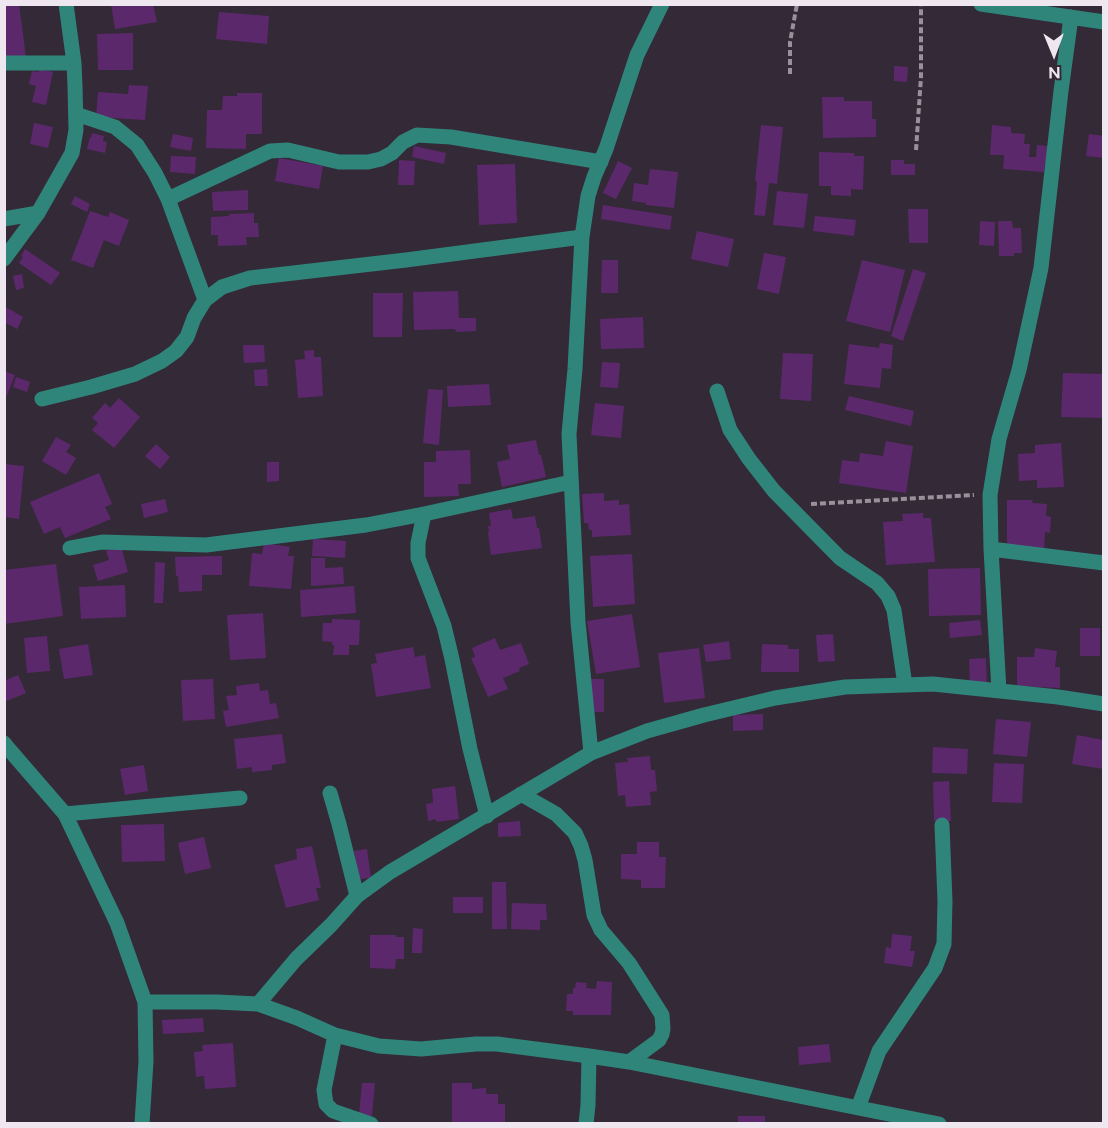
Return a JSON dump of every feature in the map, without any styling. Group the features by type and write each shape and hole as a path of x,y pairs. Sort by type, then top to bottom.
{"street":[{"path":"4,260 38,213 72,153 76,129 74,63 66,4"},
{"path":"591,753 578,621 569,434 582,237 588,196 637,55 662,4"},
{"path":"981,4 1056,10 1071,17 1104,22"},
{"path":"999,691 990,495 999,439 1019,370 1041,268 1071,17"},
{"path":"4,63 74,63"},
{"path":"76,114 115,127 138,145 168,199 205,300"},
{"path":"168,199 270,151 288,150 339,162 368,162 392,153 403,142 417,135 451,137 601,162"},
{"path":"4,219 38,213"},
{"path":"42,399 135,374 162,361 176,351 187,337 194,318 205,300 222,287 250,278 582,237"},
{"path":"717,391 730,430 774,491 840,558 877,583 888,596 894,610 905,685"},
{"path":"70,548 102,542 206,545 366,525 571,482"},
{"path":"424,514 418,543 418,558 444,626 487,816"},
{"path":"992,549 1104,563"},
{"path":"258,1004 296,959 357,896 390,872 591,753 647,731 775,698 845,687 933,684 1104,704"},
{"path":"5,746 65,814 117,923 144,1002 146,1061 142,1124"},
{"path":"330,794 357,896"},
{"path":"521,794 556,814 575,833 585,860 594,915 601,930 629,963 662,1016 663,1029 659,1040 628,1062"},
{"path":"65,814 240,798"},
{"path":"858,1108 879,1051 935,968 944,944 942,825"},
{"path":"144,1002 258,1004 335,1035 379,1046 421,1049 497,1044 589,1056 939,1124"},
{"path":"335,1035 324,1090 326,1104 333,1111 371,1124"},
{"path":"586,1124 589,1056"}],"path":[{"path":"790,74 790,42 797,4"},
{"path":"916,150 921,77 921,4"},
{"path":"788,505 990,495"}],"building":[{"path":"4,4 19,4 26,57 4,60"},
{"path":"111,4 153,4 157,22 115,29"},
{"path":"219,12 269,16 267,44 216,39"},
{"path":"133,33 133,70 98,70 97,34"},
{"path":"894,66 908,67 907,82 894,81"},
{"path":"39,69 53,72 46,105 32,102 36,86 29,84 32,71 39,72"},
{"path":"129,85 148,86 145,120 96,117 98,92 128,94"},
{"path":"237,93 262,93 262,134 246,134 246,149 206,148 207,110 222,110 223,96 237,96"},
{"path":"822,97 844,97 844,101 872,101 872,119 876,119 876,137 823,138"},
{"path":"34,123 53,127 48,148 30,144"},
{"path":"761,125 783,127 777,184 769,183 765,216 754,215"},
{"path":"992,125 1011,127 1011,133 1025,134 1024,144 1030,144 1029,157 1036,157 1037,145 1048,146 1044,172 1003,169 1004,155 990,155"},
{"path":"92,133 104,136 103,141 107,142 105,153 87,149"},
{"path":"173,134 193,138 191,151 170,147"},
{"path":"1089,134 1104,136 1104,158 1086,156"},
{"path":"414,146 446,153 444,164 412,157"},
{"path":"819,152 854,153 854,156 864,156 863,190 851,189 851,196 831,195 831,186 819,186"},
{"path":"171,156 196,157 195,174 170,172"},
{"path":"279,158 323,166 319,189 275,181"},
{"path":"399,160 415,161 414,185 398,185"},
{"path":"891,160 904,160 904,164 915,164 915,175 891,175"},
{"path":"618,161 632,168 616,199 603,193"},
{"path":"515,164 517,223 479,225 477,165"},
{"path":"650,169 678,172 674,208 632,201 634,183 648,185"},
{"path":"248,190 248,210 213,211 212,192"},
{"path":"777,191 808,194 804,228 773,225"},
{"path":"75,196 90,204 87,212 71,204"},
{"path":"603,205 672,216 670,230 601,219"},
{"path":"908,209 928,209 928,243 909,243"},
{"path":"90,211 108,217 110,212 129,220 119,246 104,240 93,268 71,260"},
{"path":"254,213 254,223 258,223 259,237 246,237 247,245 218,246 218,235 211,235 211,217"},
{"path":"815,216 856,220 854,236 813,231"},
{"path":"980,221 995,222 994,246 979,245"},
{"path":"998,221 1012,221 1013,228 1021,228 1022,253 1014,253 1014,256 999,256"},
{"path":"697,231 734,239 728,267 691,259"},
{"path":"25,249 60,273 51,285 19,263"},
{"path":"764,253 786,257 779,294 757,289"},
{"path":"602,260 618,260 618,293 601,293"},
{"path":"862,260 905,270 890,332 846,321"},
{"path":"913,269 926,273 903,341 891,336"},
{"path":"22,274 24,288 16,290 13,276"},
{"path":"458,291 459,318 476,318 476,331 414,330 413,292"},
{"path":"373,293 403,293 402,337 373,337"},
{"path":"4,306 23,317 17,329 4,322"},
{"path":"643,317 644,348 601,349 600,319"},
{"path":"880,343 893,345 891,369 882,368 880,388 844,384 849,344 879,348"},
{"path":"243,345 264,345 265,362 244,363"},
{"path":"314,350 314,357 321,357 323,396 298,398 295,360 305,359 304,351"},
{"path":"783,353 813,354 811,401 780,399"},
{"path":"602,362 620,363 618,388 600,387"},
{"path":"267,369 268,386 255,386 254,370"},
{"path":"4,371 15,375 5,400 4,400"},
{"path":"1063,373 1104,374 1104,418 1061,417"},
{"path":"16,377 30,382 27,392 13,387"},
{"path":"489,384 491,405 448,407 447,386"},
{"path":"428,389 443,390 439,445 423,443"},
{"path":"849,396 914,411 911,426 845,410"},
{"path":"119,398 140,417 114,448 92,430 98,423 92,418 105,403 110,408"},
{"path":"595,403 624,406 621,438 591,435"},
{"path":"56,437 71,445 66,452 76,458 66,475 42,461"},
{"path":"536,440 546,477 502,487 497,462 510,459 507,445"},
{"path":"886,441 913,446 906,493 839,483 842,460 859,462 860,453 883,456"},
{"path":"1061,443 1064,487 1037,488 1037,480 1019,481 1018,454 1035,453 1035,445"},
{"path":"156,444 170,457 160,469 145,456"},
{"path":"470,450 471,484 458,484 459,496 424,497 424,462 436,462 436,451"},
{"path":"267,462 279,462 279,481 267,482"},
{"path":"4,464 24,466 19,519 4,517"},
{"path":"99,473 112,504 105,507 111,519 65,538 60,527 44,534 30,502"},
{"path":"604,493 604,501 619,500 619,505 629,504 631,535 592,537 592,530 589,530 588,523 584,523 582,494"},
{"path":"165,499 168,512 144,518 141,504"},
{"path":"1007,500 1033,500 1032,503 1047,504 1046,516 1051,517 1050,533 1045,532 1044,551 1007,547"},
{"path":"511,509 513,519 535,516 542,548 491,555 488,533 488,526 491,526 489,513"},
{"path":"923,513 923,518 931,518 935,562 886,565 883,522 903,521 902,514"},
{"path":"313,539 346,541 345,558 312,556"},
{"path":"264,543 290,547 288,556 294,556 291,589 249,586 252,553 262,554"},
{"path":"121,546 128,572 98,581 93,565 109,560 106,551"},
{"path":"632,554 635,604 593,607 590,556"},
{"path":"222,556 222,575 202,575 202,591 179,592 175,557"},
{"path":"311,558 325,558 325,568 343,567 344,584 311,586"},
{"path":"155,562 165,563 163,603 154,603"},
{"path":"56,564 63,616 4,624 4,570"},
{"path":"980,568 981,615 929,616 928,569"},
{"path":"125,585 126,617 81,619 79,587"},
{"path":"354,586 356,613 301,617 300,590"},
{"path":"263,613 266,658 230,660 227,615"},
{"path":"632,614 640,667 596,674 587,621"},
{"path":"332,619 360,620 359,645 349,645 349,655 333,655 332,642 322,641 323,623 332,623"},
{"path":"980,620 982,635 950,638 949,623"},
{"path":"1080,628 1100,628 1100,656 1080,656"},
{"path":"833,634 835,661 818,662 816,635"},
{"path":"47,636 50,671 27,673 24,638"},
{"path":"495,638 500,650 521,643 529,664 519,668 520,671 503,678 508,689 488,697 471,658 475,657 472,648"},
{"path":"729,641 731,659 706,662 703,645"},
{"path":"88,644 93,675 64,679 59,649"},
{"path":"762,644 788,645 788,649 799,649 799,672 761,672"},
{"path":"413,647 415,657 425,655 431,688 376,697 371,664 377,663 375,654"},
{"path":"699,648 705,698 664,703 658,653"},
{"path":"1035,648 1057,651 1055,667 1060,667 1060,688 1017,686 1017,657 1034,657"},
{"path":"986,658 987,685 970,685 969,659"},
{"path":"18,675 26,693 4,702 4,676 6,680"},
{"path":"213,679 215,719 183,721 181,680"},
{"path":"591,679 604,679 604,712 591,712"},
{"path":"259,683 260,691 268,690 270,704 276,703 279,718 226,727 223,711 229,710 226,696 237,695 236,686"},
{"path":"763,714 763,730 733,731 733,715"},
{"path":"996,719 1031,722 1027,757 993,754"},
{"path":"282,734 286,763 272,765 272,770 252,772 252,767 237,769 234,739"},
{"path":"1077,735 1104,740 1104,769 1072,764"},
{"path":"933,747 968,749 967,774 932,773"},
{"path":"650,756 651,770 655,770 657,791 650,792 651,805 626,807 625,795 618,796 615,763 628,762 627,758"},
{"path":"994,763 1024,764 1022,803 992,802"},
{"path":"144,765 148,791 125,795 120,769"},
{"path":"949,781 951,821 934,821 933,782"},
{"path":"455,786 459,819 428,821 426,804 433,803 432,789"},
{"path":"520,821 521,836 498,837 498,823"},
{"path":"164,824 165,861 122,862 121,825"},
{"path":"204,837 211,868 185,874 178,843"},
{"path":"637,842 659,842 659,857 666,857 665,888 641,888 641,880 621,879 621,854 637,854"},
{"path":"312,846 321,888 316,888 319,900 286,908 274,865 297,859 296,849"},
{"path":"367,849 371,878 359,879 354,851"},
{"path":"492,882 506,882 507,929 492,929"},
{"path":"453,897 483,897 483,913 453,913"},
{"path":"512,903 546,904 547,920 540,920 540,930 511,929"},
{"path":"413,928 423,929 422,953 412,953"},
{"path":"892,934 912,936 910,951 915,951 912,967 884,963 886,947 891,948"},
{"path":"370,935 404,937 404,959 396,959 395,969 370,968"},
{"path":"597,981 612,982 611,1015 573,1015 573,1011 566,1011 567,994 573,994 576,982 587,983 586,988 596,989"},
{"path":"203,1018 204,1032 163,1034 162,1020"},
{"path":"233,1043 236,1087 205,1089 204,1076 196,1077 194,1052 203,1051 202,1045"},
{"path":"829,1044 831,1062 799,1065 798,1047"},
{"path":"362,1083 375,1083 372,1116 359,1115"},
{"path":"452,1083 472,1083 472,1089 486,1088 486,1094 498,1094 498,1104 505,1104 505,1124 452,1124"},
{"path":"738,1116 765,1116 765,1124 738,1124"}]}
